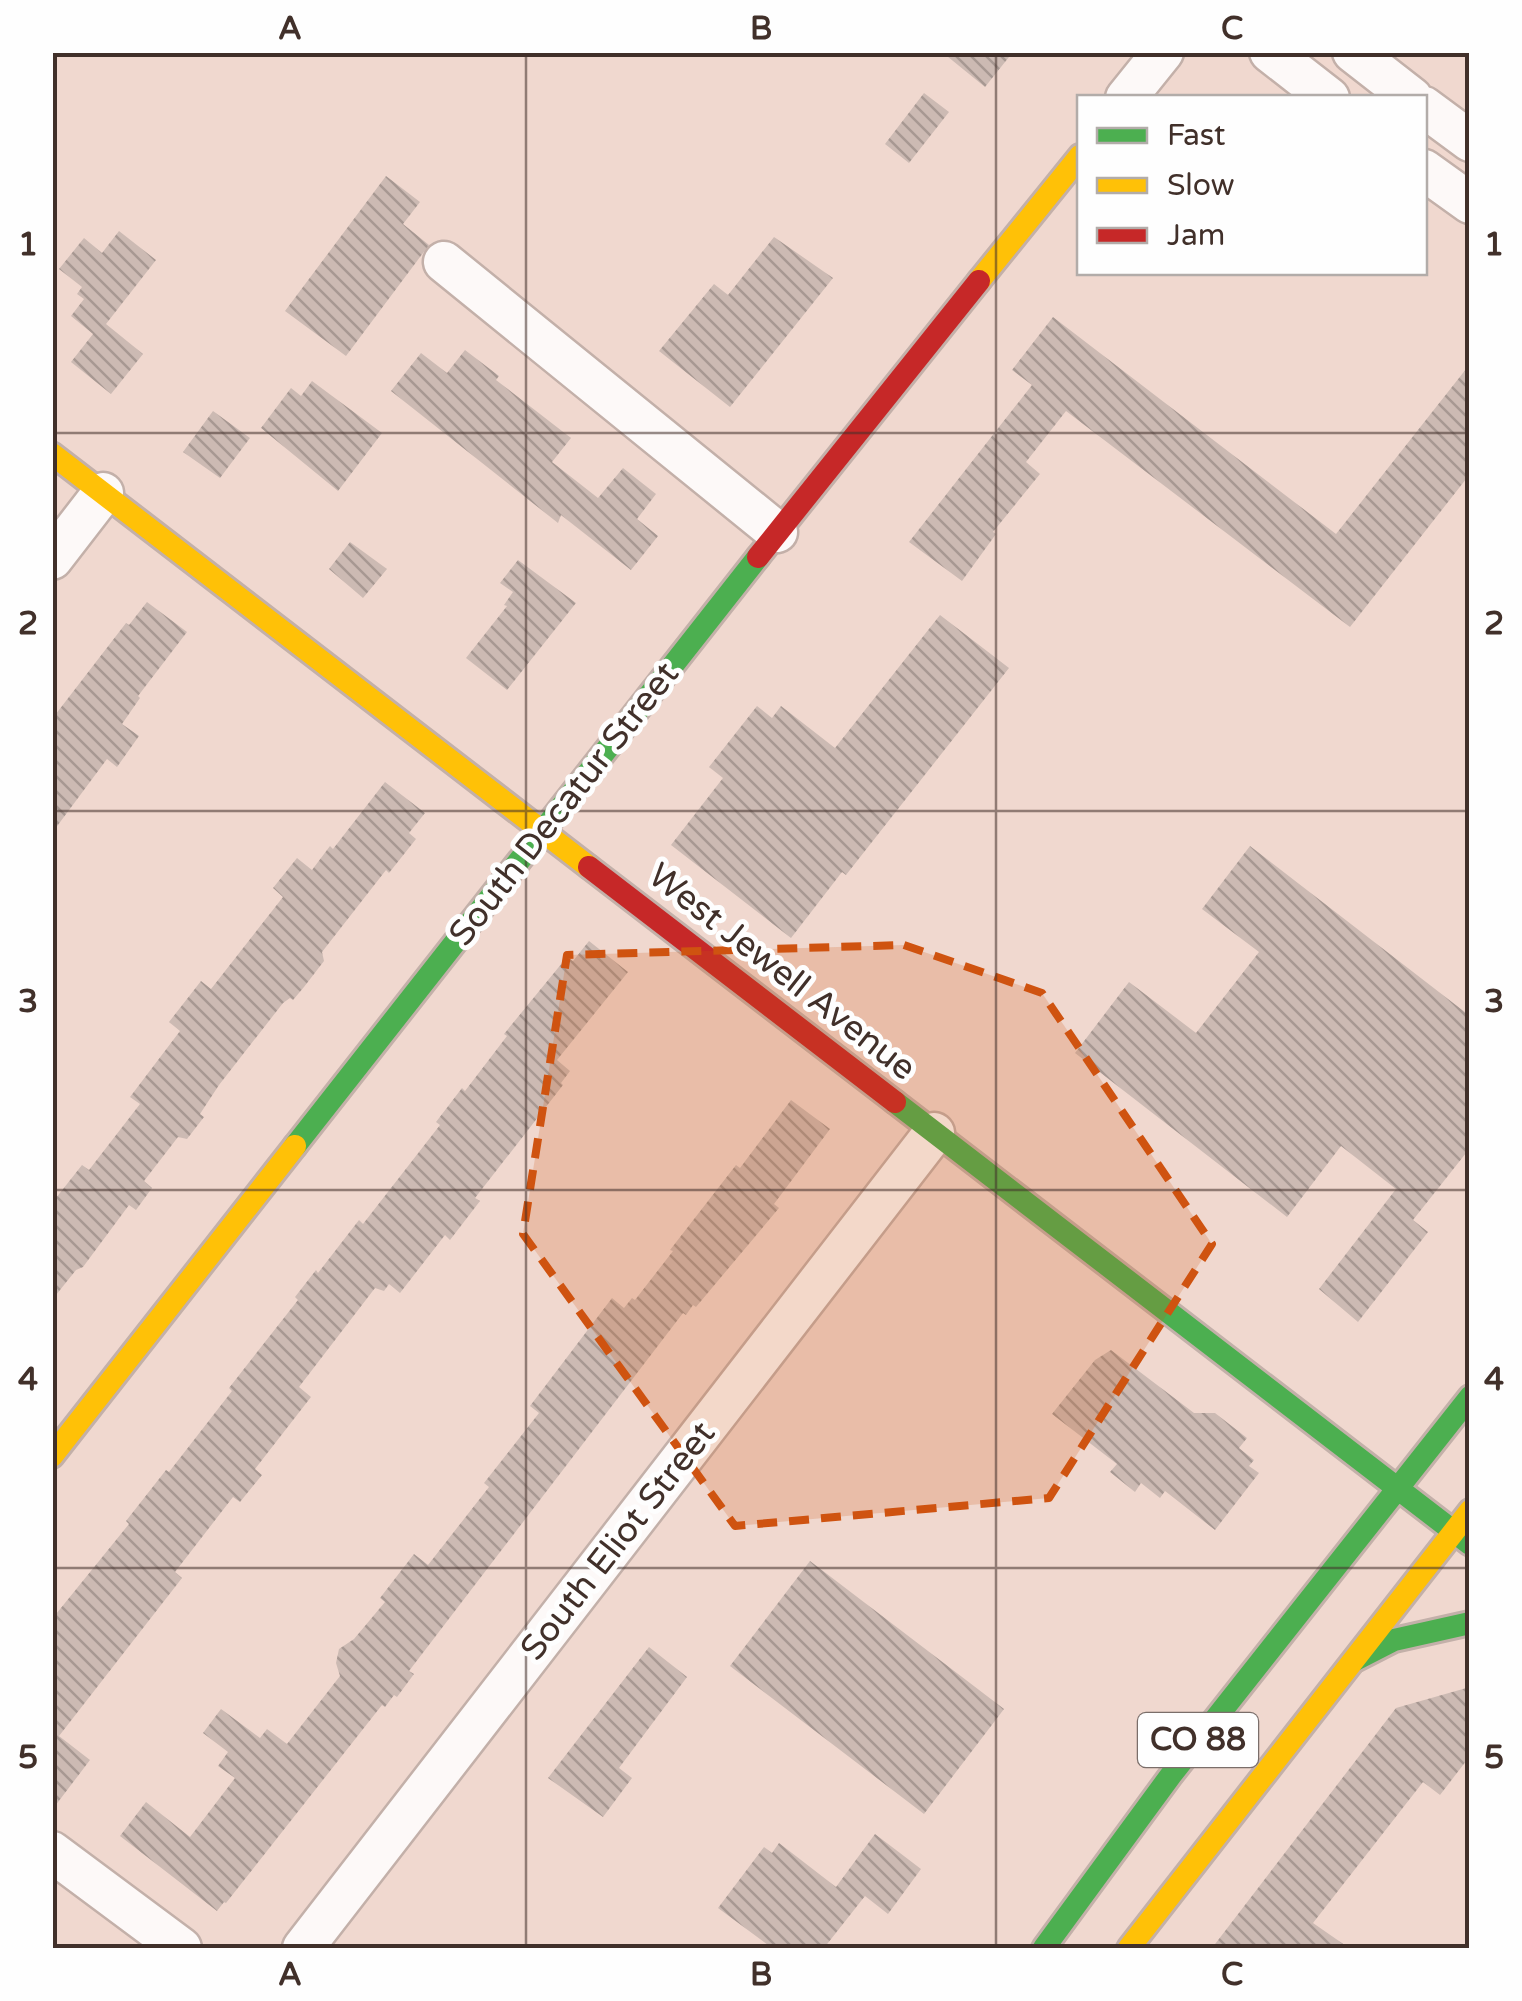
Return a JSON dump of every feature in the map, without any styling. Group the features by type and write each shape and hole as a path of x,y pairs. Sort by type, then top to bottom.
{"street":[{"path":"1128,95 1163,52"},
{"path":"1270,52 1325,95"},
{"path":"1353,52 1408,95"},
{"name":"South Decatur Street","path":"52,1456 777,532 1077,160"},
{"path":"1427,172 1470,203"},
{"path":"444,262 777,532"},
{"name":"West Jewell Avenue","path":"52,454 1461,1538"},
{"path":"52,559 103,493"},
{"name":"South Eliot Street","path":"303,1948 934,1133"},
{"name":"CO 88","path":"1044,1948 1180,1762 1470,1397"},
{"name":"CO 88","path":"1128,1948 1352,1662 1461,1538 1470,1511"},
{"path":"1352,1662 1394,1640 1470,1623"},
{"path":"52,1852 181,1948"}],"highlighted area":[{"path":"904,945 1042,993 1212,1244 1049,1498 735,1526 523,1234 567,955"}],"building":[{"path":"942,52 1013,52 985,87"},
{"path":"924,93 949,112 909,163 885,144"},
{"path":"386,176 420,202 403,224 429,245 346,356 285,311"},
{"path":"119,231 156,260 106,324 143,354 111,394 71,362 93,334 71,316 84,299 77,294 82,287 59,269 84,238 102,253"},
{"path":"774,237 833,278 730,407 659,351 714,284 728,295"},
{"path":"1053,317 1336,534 1470,364 1470,474 1350,627 1066,411 1026,462 1040,474 993,532 996,534 962,581 909,542 1032,385 1012,370"},
{"path":"465,350 499,376 496,380 571,438 552,462 598,498 623,468 656,494 637,519 658,536 631,570 561,515 558,523 391,391 421,353 447,373"},
{"path":"312,381 382,433 338,491 261,428 291,388 301,396"},
{"path":"213,411 250,438 220,478 183,452"},
{"path":"350,542 387,569 363,598 329,569"},
{"path":"518,560 576,603 507,690 466,658 507,606 504,605 513,592 500,583"},
{"path":"147,602 187,632 138,696 122,724 139,736 117,767 107,759 52,833 52,719 126,623 129,625"},
{"path":"940,615 1009,668 846,875 842,872 791,938 671,845 723,778 709,767 757,706 772,718 781,706 835,748"},
{"path":"385,782 425,813 409,833 416,839 389,873 386,870 322,952 324,961 304,987 293,1000 283,1003 219,1085 200,1114 204,1117 187,1139 178,1137 144,1181 152,1188 136,1210 129,1205 83,1267 76,1270 52,1300 52,1203 82,1165 89,1170 140,1104 130,1097 180,1031 169,1022 201,981 211,989 283,897 273,888 297,858 312,870"},
{"path":"1250,846 1470,1016 1470,1148 1413,1220 1428,1232 1358,1322 1319,1289 1396,1189 1341,1146 1287,1217 1075,1053 1129,982 1196,1033 1259,952 1202,909"},
{"path":"589,941 628,972 557,1060 570,1071 563,1085 475,1198 480,1201 450,1240 445,1235 400,1293 389,1284 384,1291 375,1288 299,1387 311,1397 255,1469 262,1475 240,1502 233,1497 175,1572 182,1578 59,1736 90,1760 52,1810 52,1619 232,1391 229,1388 298,1300 295,1297 316,1270 318,1273 359,1220 363,1224 440,1125 436,1122 462,1088 465,1091 507,1036 504,1034 567,957 573,961"},
{"path":"791,1100 830,1129 774,1204 779,1208 696,1307 693,1305 686,1315 683,1313 409,1671 414,1674 397,1697 394,1695 385,1707 382,1705 226,1903 217,1911 120,1836 146,1802 190,1837 235,1778 218,1766 228,1752 203,1733 221,1709 260,1738 267,1729 287,1744 340,1676 336,1663 339,1649 354,1639 385,1602 380,1598 414,1554 428,1565 489,1487 484,1483 539,1413 530,1406 612,1298 624,1308 632,1298 635,1300 736,1165 740,1168"},
{"path":"1111,1350 1194,1413 1215,1413 1247,1438 1239,1448 1254,1460 1249,1466 1259,1473 1215,1530 1165,1491 1160,1498 1141,1483 1135,1492 1110,1472 1117,1464 1052,1414 1095,1360"},
{"path":"810,1561 1004,1709 924,1814 730,1666"},
{"path":"649,1647 687,1677 619,1768 632,1778 603,1817 548,1778"},
{"path":"1470,1687 1470,1756 1440,1795 1423,1782 1313,1923 1349,1948 1212,1948 1396,1708"},
{"path":"875,1834 921,1869 888,1914 865,1896 824,1948 772,1948 718,1908 764,1847 772,1853 779,1843 836,1887"}],"traffic: fast":[{"path":"295,1146 758,557"},
{"path":"895,1102 1470,1544"},
{"path":"1044,1948 1171,1775 1470,1397"},
{"path":"1355,1660 1394,1640 1470,1623"}],"traffic: slow":[{"path":"979,281 1077,160"},
{"path":"52,454 589,867"},
{"path":"52,1456 295,1146"},
{"path":"1129,1948 1470,1511"}],"traffic: jam":[{"path":"758,557 979,281"},
{"path":"589,867 895,1102"}]}
